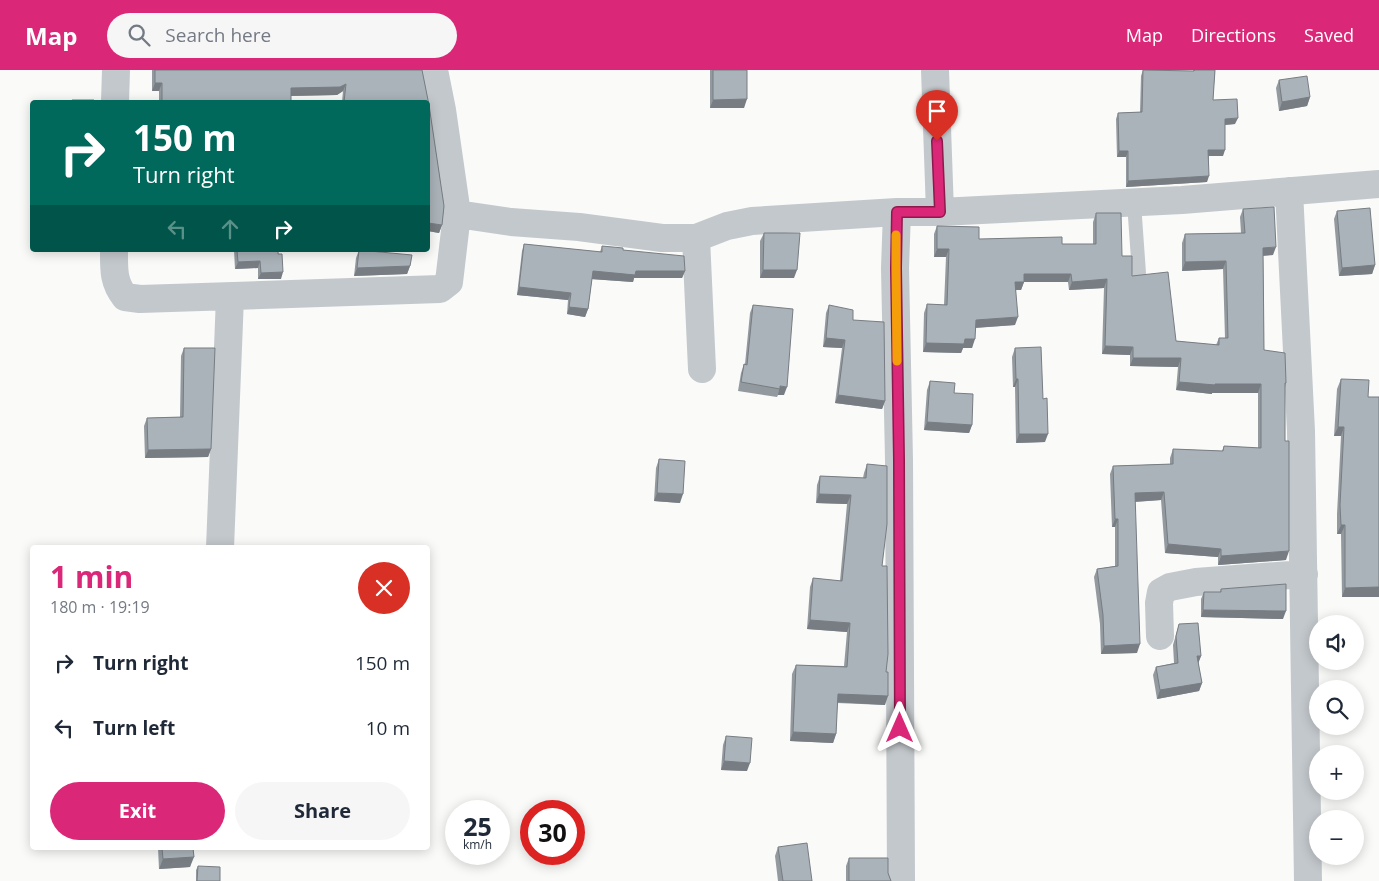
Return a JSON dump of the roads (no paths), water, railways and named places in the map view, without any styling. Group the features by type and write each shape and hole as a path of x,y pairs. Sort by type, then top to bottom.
{"street":[{"path":"116,70 116,100"},
{"path":"114,252 114,276 119,290 125,298 230,297 440,289 449,282 458,214 434,70"},
{"path":"935,70 940,212"},
{"path":"458,214 511,222 579,227 662,238 696,238 727,226 752,221 897,212 940,212 1134,203 1379,184"},
{"path":"1290,191 1301,431 1308,881"},
{"path":"897,212 901,881"},
{"path":"696,238 702,369"},
{"path":"220,545 230,297"},
{"path":"1160,636 1159,604 1161,592 1170,587 1196,582 1304,574"}],"lane":[{"path":"1134,203 1139,273"}]}
